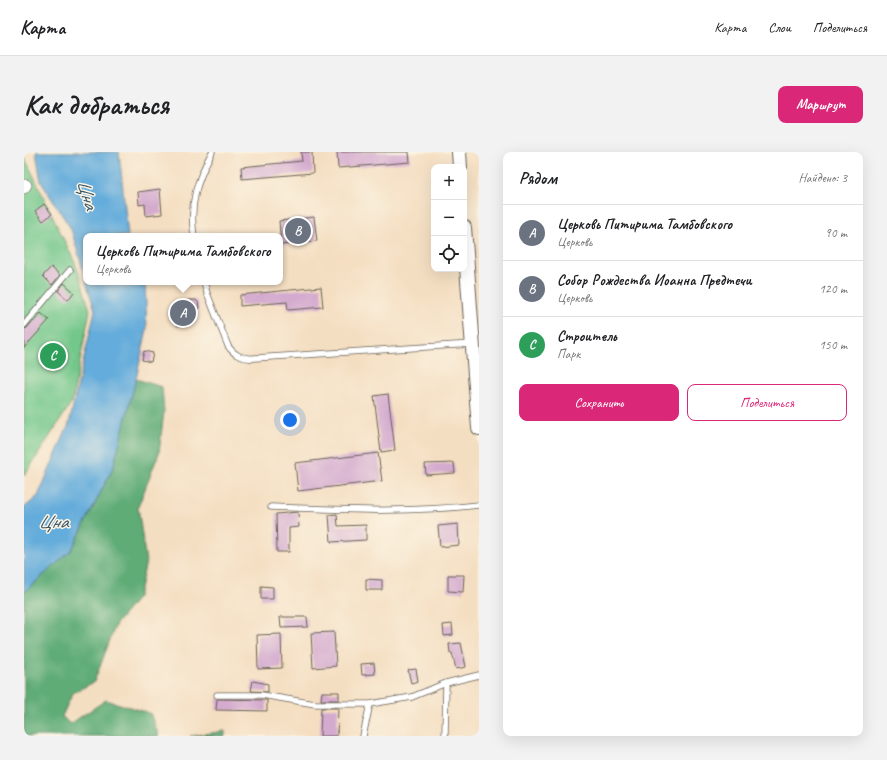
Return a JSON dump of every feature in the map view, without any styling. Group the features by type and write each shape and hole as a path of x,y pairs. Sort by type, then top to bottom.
{"street":[{"path":"459,152 460,164"},
{"path":"465,236 475,348 479,428"}],"lane":[{"path":"194,233 192,209 198,182 212,152"},
{"path":"24,325 70,270"},
{"path":"205,285 228,346 232,352 240,357 255,358 475,348"},
{"path":"271,507 363,511 455,508 479,505"},
{"path":"217,695 262,695 315,704 370,704 412,697 446,683 479,675"},
{"path":"444,736 446,683"},
{"path":"363,736 370,704"}],"green space":[{"path":"24,156 76,265 90,310 72,402 24,476"},
{"path":"136,379 162,387 164,412 159,453 138,507 146,562 138,597 116,624 94,682 73,693 62,716 70,724 106,700 150,713 159,736 24,736 24,592 71,551 113,468"},
{"path":"225,731 225,736 190,736"}],"water":[{"name":"Цна","path":"36,152 119,152 128,233 83,233 83,270 71,229 41,182"},
{"name":"Цна","path":"87,285 145,285 147,329 136,379 113,468 71,551 24,592 24,508 38,496 69,424 95,310"}],"building":[{"path":"301,152 312,152 313,173 242,179 241,167 302,161"},
{"path":"337,152 409,152 410,162 338,168"},
{"path":"160,189 162,214 146,216 145,204 139,205 138,192"},
{"path":"44,204 52,214 43,221 35,211"},
{"path":"314,217 317,241 283,245 283,233 280,233 279,221"},
{"path":"51,267 60,275 52,285 43,276"},
{"path":"64,283 74,292 68,300 58,291"},
{"path":"321,287 323,307 288,310 287,302 240,306 240,295"},
{"path":"188,300 196,300 199,307 196,313 178,326 169,312"},
{"path":"41,313 49,320 24,348 24,329 27,328"},
{"path":"144,351 153,353 151,362 142,360"},
{"path":"388,394 395,450 381,452 374,396"},
{"path":"378,453 382,481 298,491 295,463"},
{"path":"454,463 455,473 426,475 425,464"},
{"path":"298,512 299,527 289,528 289,552 277,552 276,514"},
{"path":"337,514 338,526 366,525 366,540 331,542 329,515"},
{"path":"458,524 459,545 440,547 438,526"},
{"path":"448,575 464,575 463,592 448,591"},
{"path":"366,579 382,580 382,590 366,590"},
{"path":"261,586 273,587 273,599 261,599"},
{"path":"280,617 307,617 308,627 281,628"},
{"path":"452,624 453,635 444,636 443,625"},
{"path":"334,632 336,666 313,668 311,633"},
{"path":"281,634 282,668 258,669 257,635"},
{"path":"461,643 466,667 456,669 452,653 450,653 449,644"},
{"path":"374,663 375,674 362,675 361,664"},
{"path":"416,669 418,681 411,683 408,670"},
{"path":"253,681 268,684 268,692 251,691"},
{"path":"322,692 339,692 339,700 321,700"},
{"path":"217,699 267,700 267,711 216,710"},
{"path":"321,708 338,708 337,736 320,736"}],"place":[{"name":"Собор Рождества Иоанна Предтечи","path":"298,231"},
{"name":"Церковь Питирима Тамбовского","path":"183,313"},
{"name":"Строитель","path":"53,356"}]}
